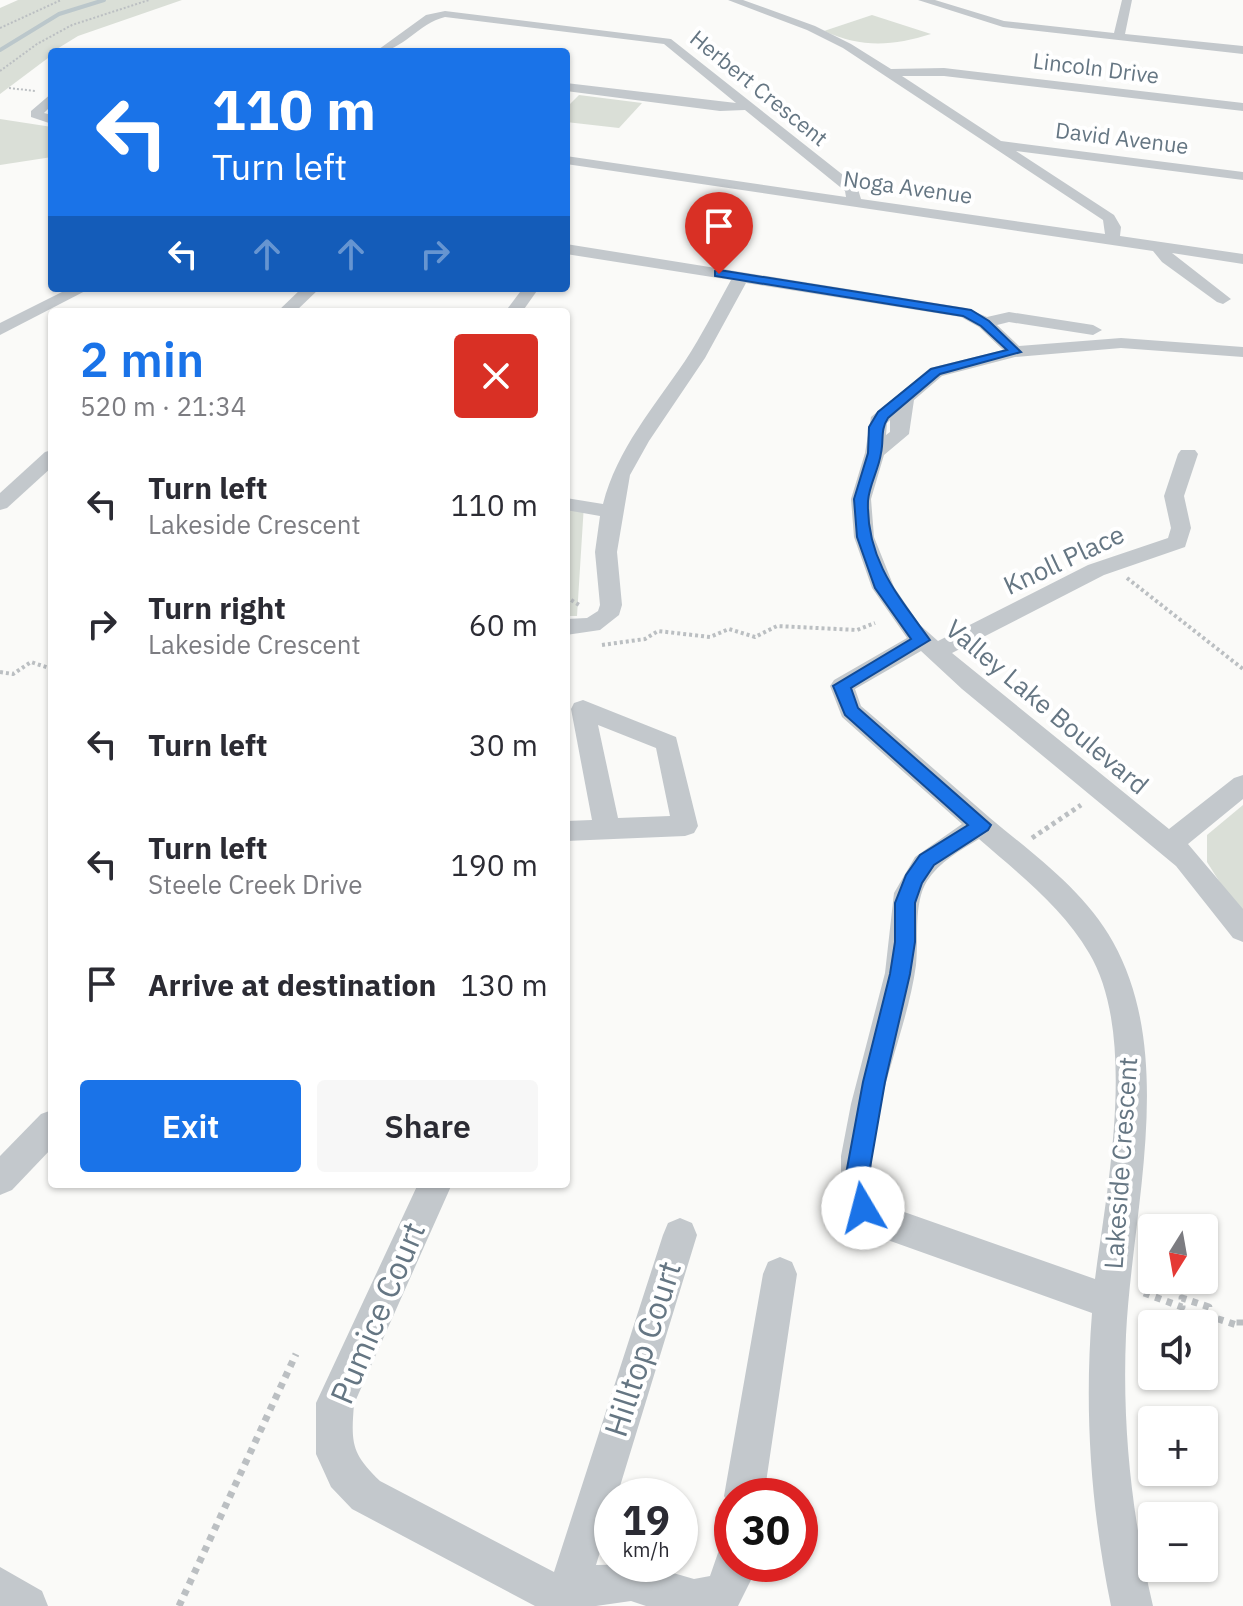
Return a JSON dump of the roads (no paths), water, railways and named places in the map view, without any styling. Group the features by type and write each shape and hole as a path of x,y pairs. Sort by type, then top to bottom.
{"street":[{"path":"733,0 833,38 883,69 1096,212 1106,238"},
{"path":"923,0 1003,24 1243,50"},
{"path":"1119,37 1127,0"},
{"name":"Herbert Crescent","path":"387,48 430,17 453,14 667,41 852,189 854,201"},
{"name":"Lincoln Drive","path":"883,69 944,72 1243,107"},
{"path":"570,88 720,107 749,106"},
{"path":"48,101 36,114 48,118"},
{"name":"David Avenue","path":"995,144 1243,176"},
{"name":"Noga Avenue","path":"570,161 1243,259"},
{"path":"1158,246 1168,259 1223,299"},
{"path":"570,250 966,313 985,323 1015,352"},
{"path":"570,627 592,625 608,615 611,605 606,552 616,486 628,459 696,358 741,277"},
{"path":"0,316 49,292"},
{"path":"0,330 75,292"},
{"path":"290,308 308,292"},
{"path":"985,323 1009,317 1093,330"},
{"name":"Valley Lake Boulevard","path":"1243,362 1214,353 1164,345 1121,343 1015,352 936,372 905,400 899,434 875,453 861,499 864,537 883,588 912,630 970,683 1186,858 1243,930"},
{"name":"Valley Lake Boulevard","path":"1214,353 1243,352"},
{"name":"Knoll Place","path":"929,646 986,629 1096,570 1178,542 1181,528 1174,496 1188,454"},
{"path":"0,504 48,460"},
{"path":"570,505 611,512"},
{"name":"Lakeside Crescent","path":"929,646 842,686 851,711 1072,908 1103,950 1121,994 1130,1040 1130,1094 1109,1301 1105,1413 1109,1486 1132,1606"},
{"path":"570,831 607,830 685,826 667,743 583,709 607,830"},
{"path":"1170,844 1243,785"},
{"path":"981,825 927,860 909,891 905,903 905,942 900,974 874,1082 855,1185 863,1208 880,1221 1109,1301"},
{"path":"0,1179 48,1129"},
{"name":"Pumice Court","path":"433,1188 335,1403 332,1441 340,1471 366,1495 565,1600"},
{"name":"Hilltop Court","path":"565,1600 680,1235"},
{"path":"747,1478 780,1274"},
{"path":"565,1600 593,1586 631,1581 694,1600 722,1594 730,1582"},
{"path":"0,1587 27,1606"}],"waterway":[{"path":"0,50 59,14 104,0"}]}
